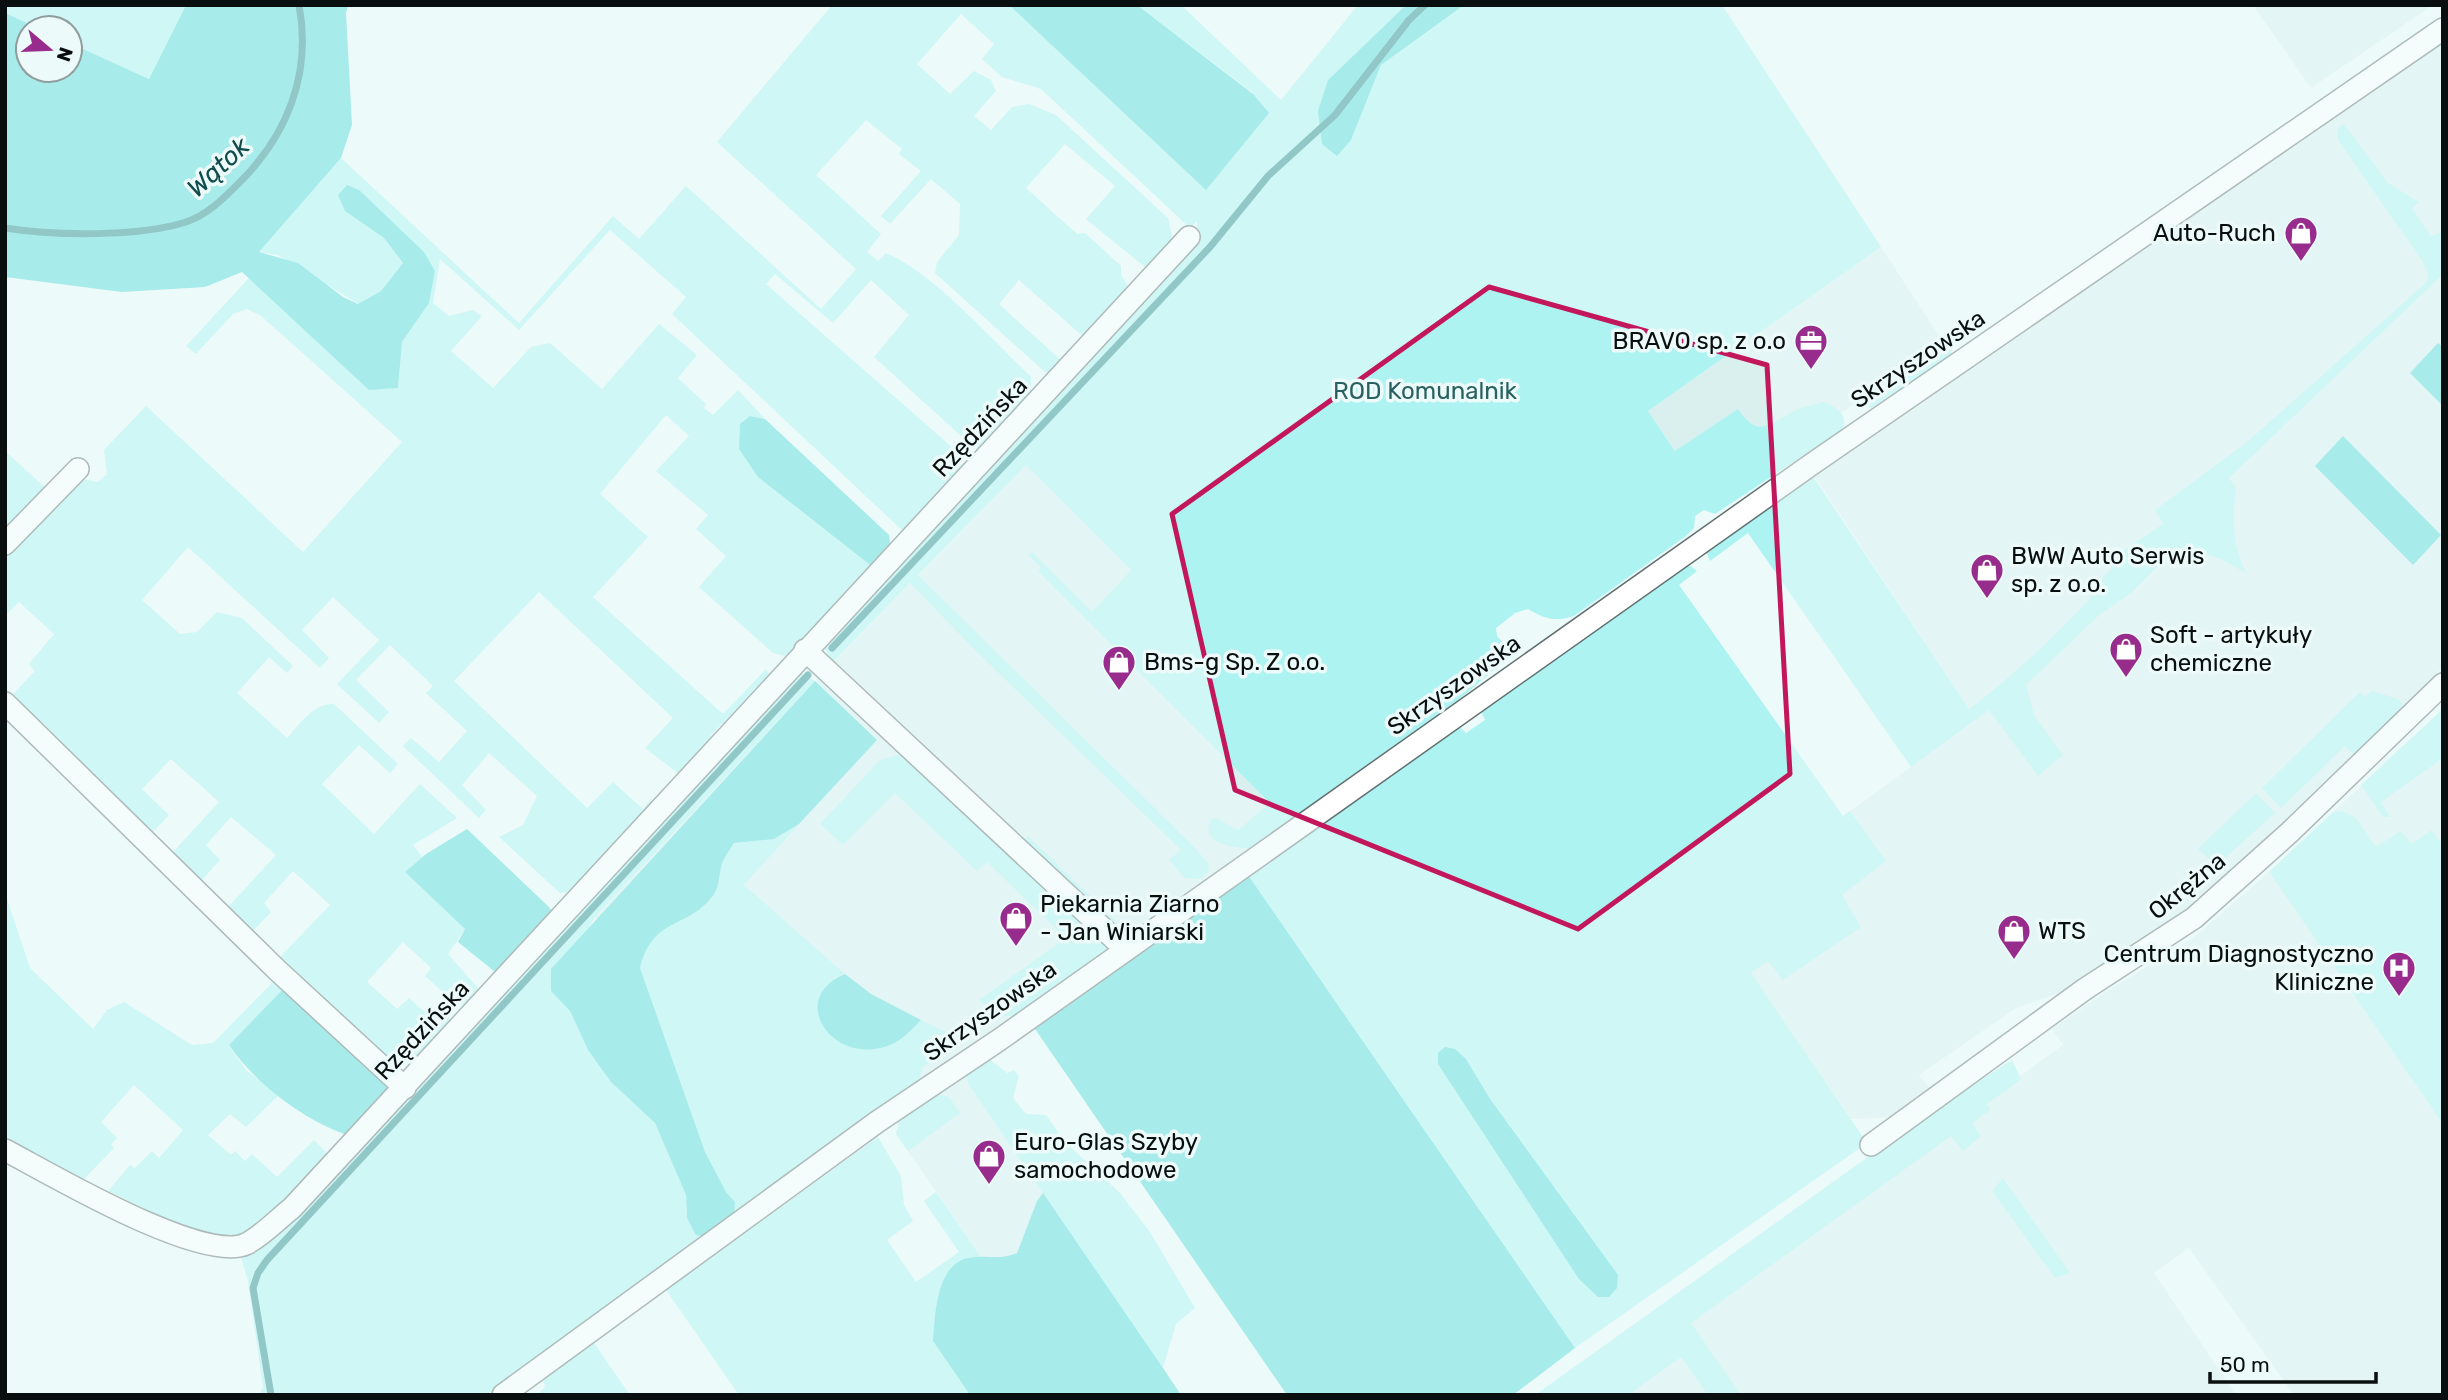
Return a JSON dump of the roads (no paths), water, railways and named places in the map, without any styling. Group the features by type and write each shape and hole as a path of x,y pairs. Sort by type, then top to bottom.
{"street":[{"name":"Skrzyszowska","path":"503,1395 877,1122 999,1040 1124,948 1812,464 2443,29"},
{"name":"Rzędzińska","path":"5,1150 166,1232 213,1246 244,1245 292,1208 1189,237"},
{"path":"5,544 78,469"},
{"path":"806,650 1124,948"},
{"name":"Okrężna","path":"1871,1145 2085,989 2194,919 2290,832 2443,684"},
{"path":"5,703 276,969 405,1088"}],"waterway":[{"name":"Wątok","path":"5,228 48,233 121,233 186,222 214,206 255,165 270,145 292,102 302,55 299,5"},
{"path":"832,648 1210,247 1268,176 1335,115 1409,20 1425,5"},
{"path":"271,1395 253,1288 258,1273 267,1260 808,675"}],"place":[{"name":"Auto-Ruch","path":"2301,263"},
{"name":"BRAVO sp. z o.o","path":"1811,371"},
{"name":"BWW Auto Serwis sp. z o.o.","path":"1987,600"},
{"name":"Soft - artykuły chemiczne","path":"2126,679"},
{"name":"Bms-g Sp. Z o.o.","path":"1119,692"},
{"name":"Piekarnia Ziarno - Jan Winiarski","path":"1016,948"},
{"name":"WTS","path":"2014,961"},
{"name":"Centrum Diagnostyczno Kliniczne","path":"2399,998"},
{"name":"Euro-Glas Szyby samochodowe","path":"989,1186"}],"park label":[{"name":"ROD Komunalnik","path":"1425,391"}]}
